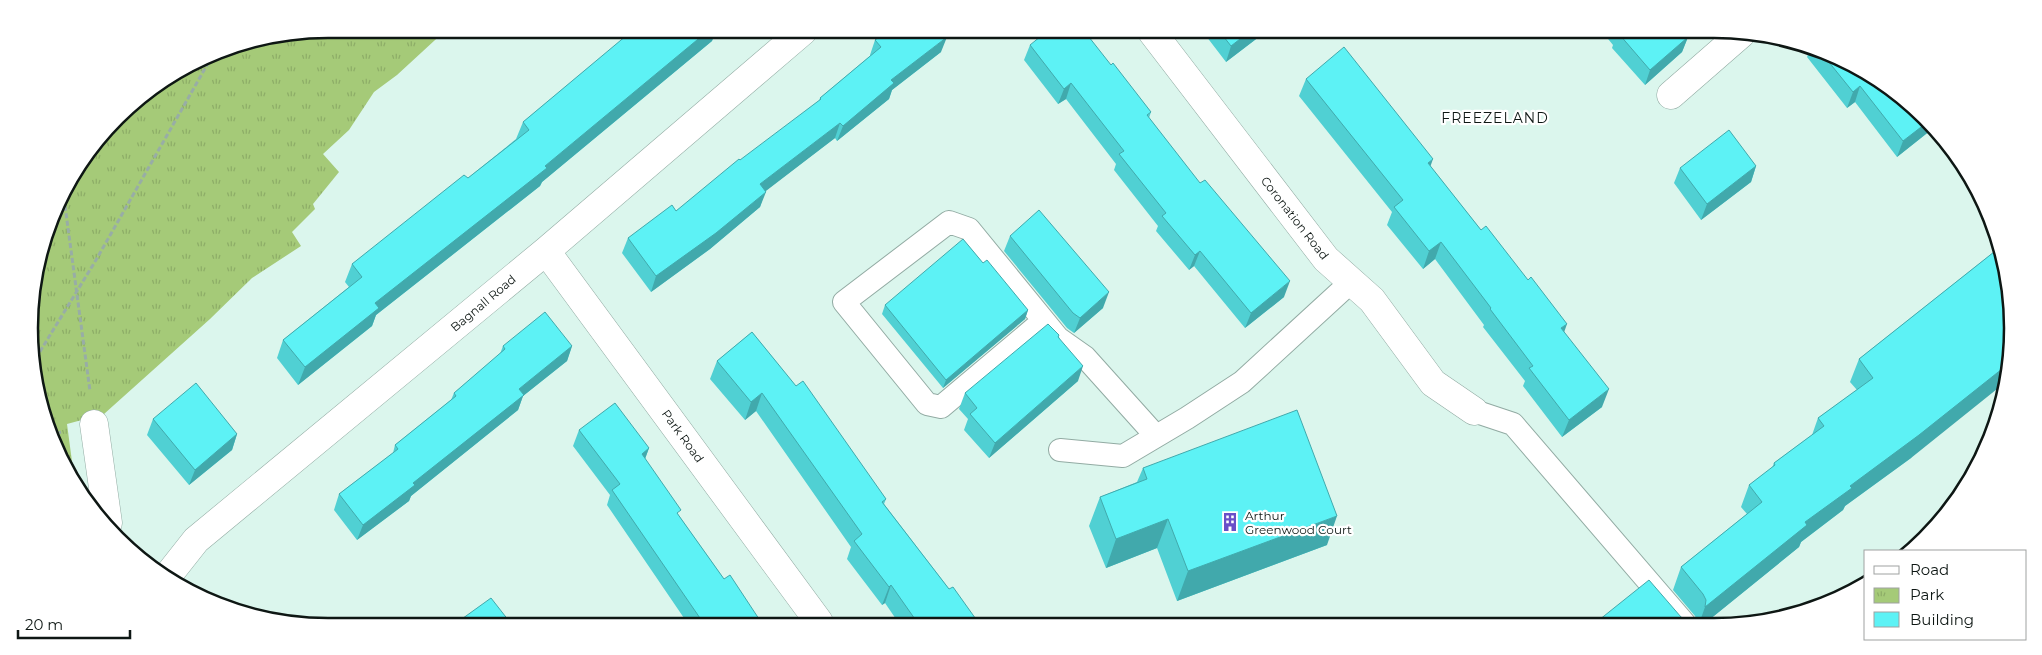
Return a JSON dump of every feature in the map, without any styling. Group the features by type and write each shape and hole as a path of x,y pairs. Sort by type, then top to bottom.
{"street":[{"name":"Bagnall Road","path":"171,572 196,540 546,251 795,38"},
{"name":"Coronation Road","path":"1157,38 1326,259 1372,300 1433,383 1474,411"},
{"path":"1671,95 1736,38"},
{"name":"Park Road","path":"546,251 816,618"},
{"path":"94,424 107,517"}],"lane":[{"path":"1043,321 941,407 927,404 844,302 949,222 969,228 1058,338 1085,357 1156,436"},
{"path":"1060,450 1123,456 1242,382 1351,282"},
{"path":"1474,411 1513,424 1680,618"}],"path":[{"path":"39,354 77,292 208,64"},
{"path":"65,204 88,381"}],"green space":[{"path":"309,38 437,38 397,75 374,92 349,130 323,154 339,172 313,204 315,209 292,232 301,246 252,278 210,319 104,414 67,424 73,466 47,403 40,365 38,309 43,271 53,234 76,182 97,151 122,122 151,97 182,76 199,67 252,47"}],"building":[{"path":"623,38 699,38 545,166 547,168 375,303 379,308 305,367 283,340 362,277 352,264 464,175 468,178 529,130 523,122"},
{"path":"878,38 946,38 891,80 894,83 843,126 840,123 760,184 766,192 716,233 656,276 628,238 672,205 676,211 739,159 821,99 881,47 875,40"},
{"path":"1039,38 1090,38 1111,65 1113,63 1151,112 1147,115 1200,183 1205,180 1290,281 1251,313 1200,251 1195,255 1162,216 1166,213 1119,154 1124,151 1071,83 1064,89 1030,45"},
{"path":"1225,38 1241,38 1231,46"},
{"path":"1622,38 1687,38 1650,70"},
{"path":"1344,47 1433,159 1428,163 1481,230 1486,226 1528,280 1531,277 1567,324 1561,328 1609,389 1569,420 1529,368 1533,366 1441,242 1429,251 1394,207 1403,200 1306,79"},
{"path":"1828,61 1843,67 1876,86 1906,109 1923,125 1903,141 1860,86 1853,92"},
{"path":"1729,130 1756,166 1707,204 1680,168"},
{"path":"1039,210 1109,292 1080,318 1073,313 1010,236"},
{"path":"963,239 983,263 987,260 1028,310 946,380 885,305"},
{"path":"1995,251 2004,309 2004,346 2001,370 1919,435 1850,486 1852,488 1805,522 1807,525 1705,607 1706,600 1703,594 1681,567 1762,502 1749,485 1775,465 1774,463 1824,426 1818,418 1873,378 1859,359"},
{"path":"545,312 572,346 519,389 524,395 413,483 415,485 363,525 339,494 398,449 395,445 456,396 454,393 505,349 503,346"},
{"path":"1048,324 1083,366 995,443 970,414 977,408 965,393"},
{"path":"752,332 796,386 803,381 886,499 882,502 949,589 953,587 975,618 914,618 891,585 889,587 854,541 862,534 762,393 751,402 717,361"},
{"path":"196,383 237,434 195,470 153,419"},
{"path":"615,403 649,448 642,454 681,510 677,513 724,579 730,575 758,618 700,618 612,490 620,484 579,430"},
{"name":"Arthur Greenwood Court","path":"1297,410 1337,516 1188,571 1168,519 1116,539 1100,497 1147,479 1143,468"},
{"path":"1649,580 1682,618 1602,618"},
{"path":"491,598 507,618 463,618"}],"place":[{"name":"Arthur Greenwood Court","path":"1230,522"}],"district":[{"name":"FREEZELAND","path":"1495,118"}]}
